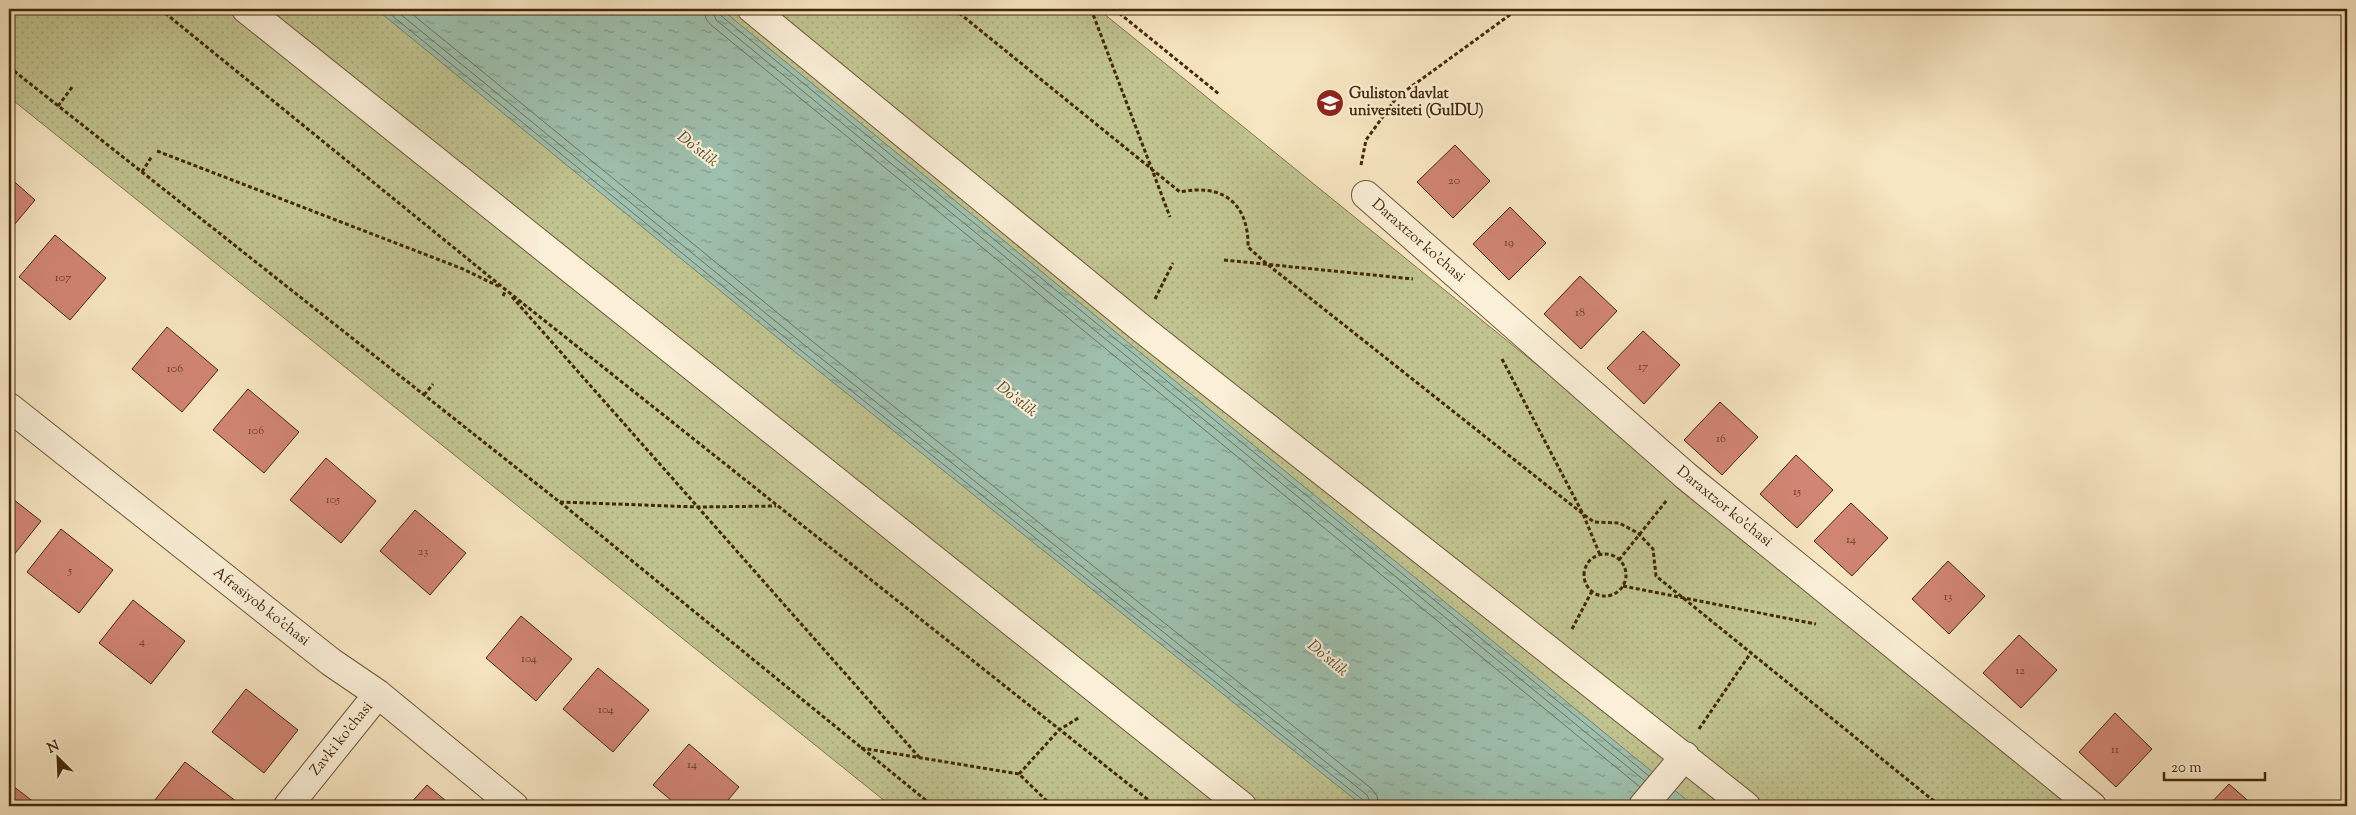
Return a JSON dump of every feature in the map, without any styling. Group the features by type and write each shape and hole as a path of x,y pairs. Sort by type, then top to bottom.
{"street":[{"path":"246,9 1242,806"},
{"path":"752,9 1141,328 1746,806"},
{"name":"Daraxtzor ko'chasi","path":"1366,195 1686,476 2092,806"},
{"name":"Afrasiyob ko'chasi","path":"9,407 331,662 378,694 514,806"},
{"name":"Zavki ko'chasi","path":"288,806 378,694"},
{"path":"1643,806 1685,756"}],"path":[{"path":"160,9 506,290 1156,806"},
{"path":"954,9 1180,192 1198,188 1220,192 1237,206 1248,231 1248,247 1267,264 1582,514 1594,522 1619,523 1640,535 1653,549 1656,576 1940,806"},
{"path":"1091,9 1170,217"},
{"path":"1114,9 1219,94"},
{"path":"1366,195 1361,169 1366,140 1397,97 1518,9"},
{"path":"9,67 560,502 933,806"},
{"path":"58,106 73,86"},
{"path":"157,151 463,270 506,290 919,757"},
{"path":"142,172 152,156"},
{"path":"1224,260 1415,279"},
{"path":"1141,328 1173,263"},
{"path":"503,296 506,290"},
{"path":"1500,355 1582,514 1600,555"},
{"path":"424,395 433,384"},
{"path":"1619,560 1686,476"},
{"path":"560,502 698,507 777,506"},
{"path":"1607,554 1619,560 1626,572 1623,586 1612,595 1605,596 1592,591 1585,580 1584,574 1589,562 1600,555 1607,554"},
{"path":"1623,586 1826,626"},
{"path":"1558,656 1592,591"},
{"path":"1685,756 1704,718 1750,654"},
{"path":"1019,774 1059,730 1082,716 1100,692"},
{"path":"860,748 1019,774 1052,806"}],"green space":[{"path":"9,9 1098,9 2081,806 891,806 9,97"}],"water":[{"name":"Do'stlik","path":"376,9 721,9 1694,806 1363,806 795,352"}],"building":[{"path":"1455,145 1490,181 1453,218 1417,182"},
{"path":"9,177 35,200 9,231"},
{"path":"1510,207 1546,243 1509,280 1473,244"},
{"path":"55,235 106,278 70,320 19,277"},
{"path":"1580,276 1617,311 1581,349 1544,314"},
{"path":"167,327 218,370 182,412 132,369"},
{"path":"1643,331 1680,365 1644,404 1607,368"},
{"path":"248,389 299,432 264,473 213,430"},
{"path":"1720,402 1758,437 1722,475 1684,440"},
{"path":"1796,455 1833,490 1797,528 1760,494"},
{"path":"326,458 376,501 341,543 290,500"},
{"path":"9,496 41,521 9,561"},
{"path":"1851,503 1888,538 1852,576 1814,541"},
{"path":"415,510 466,553 430,595 380,551"},
{"path":"61,529 113,570 79,613 27,572"},
{"path":"1948,561 1985,596 1949,634 1912,599"},
{"path":"133,600 185,641 151,684 99,643"},
{"path":"521,616 572,659 536,701 486,658"},
{"path":"2019,635 2057,670 2021,708 1983,673"},
{"path":"598,668 649,710 613,752 563,709"},
{"path":"246,689 298,730 264,773 212,732"},
{"path":"2115,713 2152,749 2116,787 2079,752"},
{"path":"689,744 739,787 723,806 678,806 653,785"},
{"path":"185,762 237,802 234,806 151,805"},
{"path":"9,783 39,806 9,806"},
{"path":"2229,784 2254,806 2208,806"},
{"path":"427,785 452,806 408,806"}],"place":[{"name":"Guliston davlat universiteti (GulDU)","path":"1330,103"}]}
